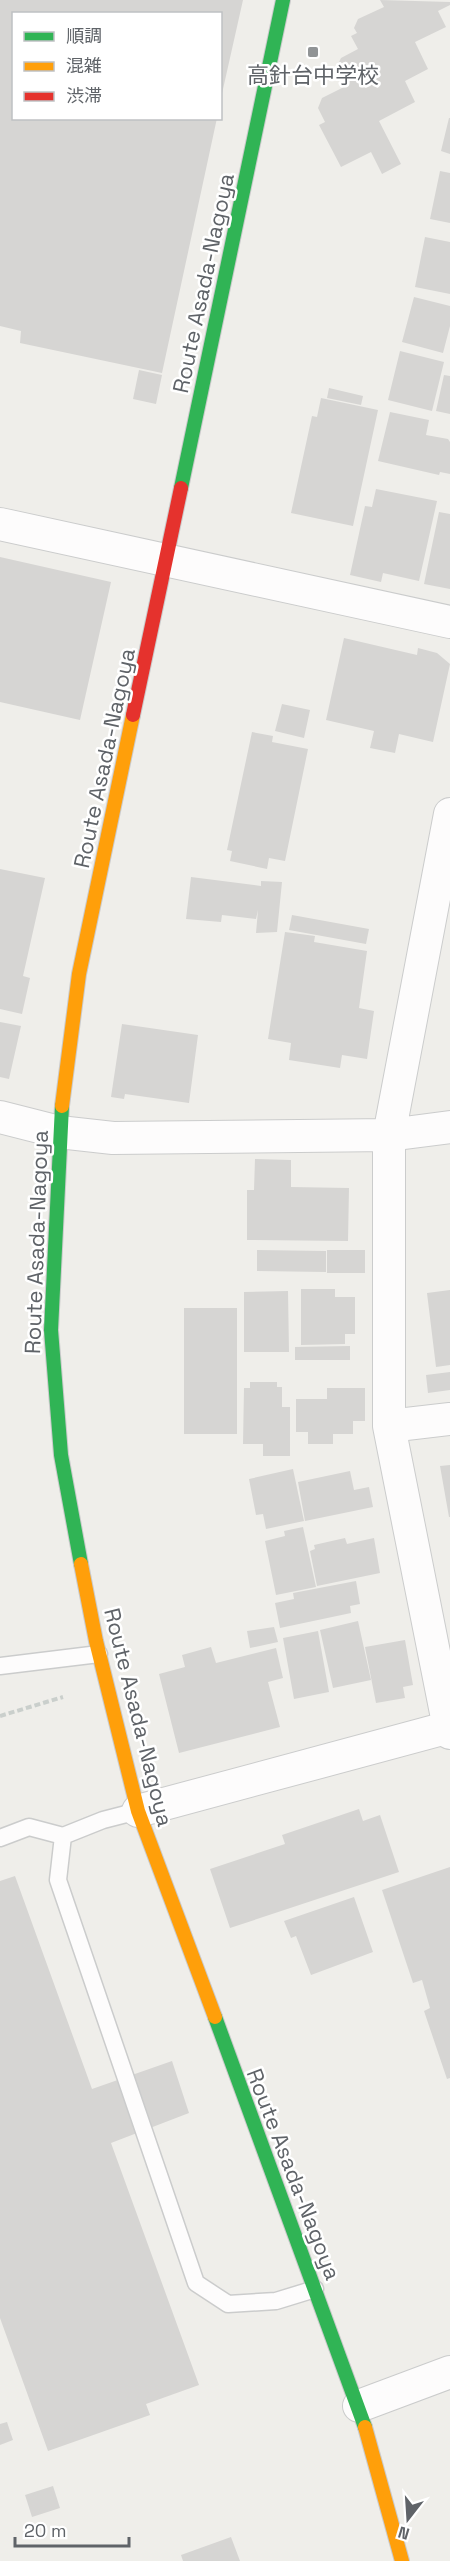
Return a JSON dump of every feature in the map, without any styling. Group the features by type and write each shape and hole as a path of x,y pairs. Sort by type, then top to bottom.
{"main road":[{"name":"Route Asada-Nagoya","path":"283,0 168,561 80,974 59,1132 52,1341 61,1455 99,1654 138,1811 359,2406 402,2561"}],"street":[{"path":"0,524 450,622"},
{"path":"138,1811 449,1729 389,1426 389,1135 444,874 450,814"},
{"path":"0,1117 59,1132 112,1138 389,1135 450,1127"},
{"path":"389,1426 450,1419"},
{"path":"359,2406 450,2372"}],"lane":[{"path":"0,1666 99,1654"},
{"path":"0,1838 29,1827 63,1836 103,1820 138,1811"},
{"path":"63,1836 58,1880 196,2283 228,2304 276,2301 315,2289"}],"path":[{"path":"0,1716 63,1697"}],"building":[{"path":"0,0 243,0 222,94 222,12 12,12 12,120 217,120 162,373 20,343 21,331 0,326"},
{"path":"380,0 450,2 450,5 438,11 446,27 415,42 428,69 405,81 415,102 379,121 401,164 382,174 371,152 341,167 319,125 325,122 318,108 322,98 344,87 335,70 341,58 358,49 351,36 357,33 354,28 358,19 384,7"},
{"path":"450,118 450,154 441,151"},
{"path":"440,171 450,173 450,223 430,219"},
{"path":"425,237 450,242 450,294 415,287"},
{"path":"414,297 450,306 450,326 443,353 402,342"},
{"path":"400,351 444,362 432,411 388,400"},
{"path":"139,370 162,375 156,404 133,399"},
{"path":"444,375 450,376 450,414 436,411"},
{"path":"329,388 363,396 361,405 327,398"},
{"path":"321,398 378,410 353,526 291,513 312,416 317,417"},
{"path":"390,412 429,420 426,435 448,439 450,442 450,474 440,472 439,475 378,461"},
{"path":"376,489 437,501 419,581 383,573 381,582 350,575 365,506 372,507"},
{"path":"439,512 450,514 450,589 424,584"},
{"path":"0,557 111,582 80,720 0,702"},
{"path":"344,638 417,655 418,648 437,653 450,664 433,742 399,734 395,753 370,748 374,731 326,720"},
{"path":"282,704 310,710 304,738 275,731"},
{"path":"252,732 273,736 272,742 308,749 285,861 269,858 267,869 230,861 232,851 227,850"},
{"path":"0,869 45,878 23,976 30,978 22,1014 0,1009"},
{"path":"191,877 261,886 261,881 282,882 277,932 256,933 258,910 256,919 222,915 221,922 186,919"},
{"path":"292,915 369,929 366,944 289,930"},
{"path":"285,932 315,936 314,942 367,951 359,1008 374,1011 367,1059 342,1055 340,1068 289,1060 291,1043 268,1039"},
{"path":"0,1022 21,1026 9,1079 0,1077"},
{"path":"122,1024 198,1035 189,1103 125,1094 124,1099 111,1097"},
{"path":"255,1159 291,1160 291,1187 349,1188 348,1241 247,1240 247,1190 254,1190"},
{"path":"257,1250 326,1251 326,1272 257,1271"},
{"path":"327,1250 365,1250 365,1273 327,1273"},
{"path":"301,1289 335,1289 335,1297 355,1297 355,1334 345,1334 345,1344 301,1345"},
{"path":"450,1290 450,1365 436,1367 427,1293"},
{"path":"288,1291 289,1352 244,1352 244,1292"},
{"path":"184,1308 237,1308 237,1434 184,1434"},
{"path":"350,1346 350,1360 295,1360 295,1347"},
{"path":"450,1372 450,1390 428,1393 426,1375"},
{"path":"250,1382 277,1382 277,1387 282,1387 282,1407 290,1407 290,1456 263,1456 263,1444 243,1444 244,1388 250,1388"},
{"path":"327,1388 365,1388 365,1421 353,1421 353,1434 333,1434 333,1444 308,1444 308,1432 296,1432 296,1399 327,1399"},
{"path":"450,1465 450,1517 449,1517 440,1466"},
{"path":"293,1469 304,1521 266,1529 263,1514 256,1515 249,1479"},
{"path":"350,1471 354,1490 369,1487 373,1507 305,1521 298,1482"},
{"path":"303,1527 316,1587 276,1595 265,1541 285,1536 284,1531"},
{"path":"345,1538 347,1544 374,1538 380,1573 317,1586 310,1551 315,1549 314,1545"},
{"path":"356,1581 360,1604 350,1606 351,1613 280,1628 275,1603 294,1599 293,1593"},
{"path":"358,1621 371,1680 333,1688 320,1630"},
{"path":"274,1627 278,1642 250,1648 247,1631"},
{"path":"318,1631 329,1692 294,1699 283,1638"},
{"path":"405,1640 413,1685 403,1687 405,1698 376,1703 365,1647"},
{"path":"211,1647 216,1663 276,1648 283,1678 268,1682 280,1727 179,1753 159,1674 185,1667 182,1655"},
{"path":"359,1809 363,1821 380,1815 399,1872 230,1928 210,1869 285,1844 282,1835"},
{"path":"450,1867 450,2078 447,2079 424,2011 430,2008 422,1980 413,1983 382,1890"},
{"path":"15,1876 92,2089 172,2061 189,2113 111,2143 199,2385 146,2404 150,2415 48,2451 0,2318 0,1881"},
{"path":"354,1897 373,1952 311,1975 296,1936 291,1938 284,1921"},
{"path":"7,2422 13,2440 0,2445 0,2424"},
{"path":"53,2486 60,2508 32,2517 25,2495"},
{"path":"231,2537 240,2561 183,2561 181,2555"}],"traffic: fast":[{"path":"181,488 283,0"},
{"path":"62,1106 51,1330 61,1455 81,1564"},
{"path":"215,2017 365,2427"}],"traffic: slow":[{"path":"62,1106 79,974 133,715"},
{"path":"81,1564 96,1641 138,1811 215,2017"},
{"path":"365,2427 402,2561"}],"traffic: jam":[{"path":"133,715 181,488"}],"place":[{"name":"高針台中学校","path":"313,52"}]}
